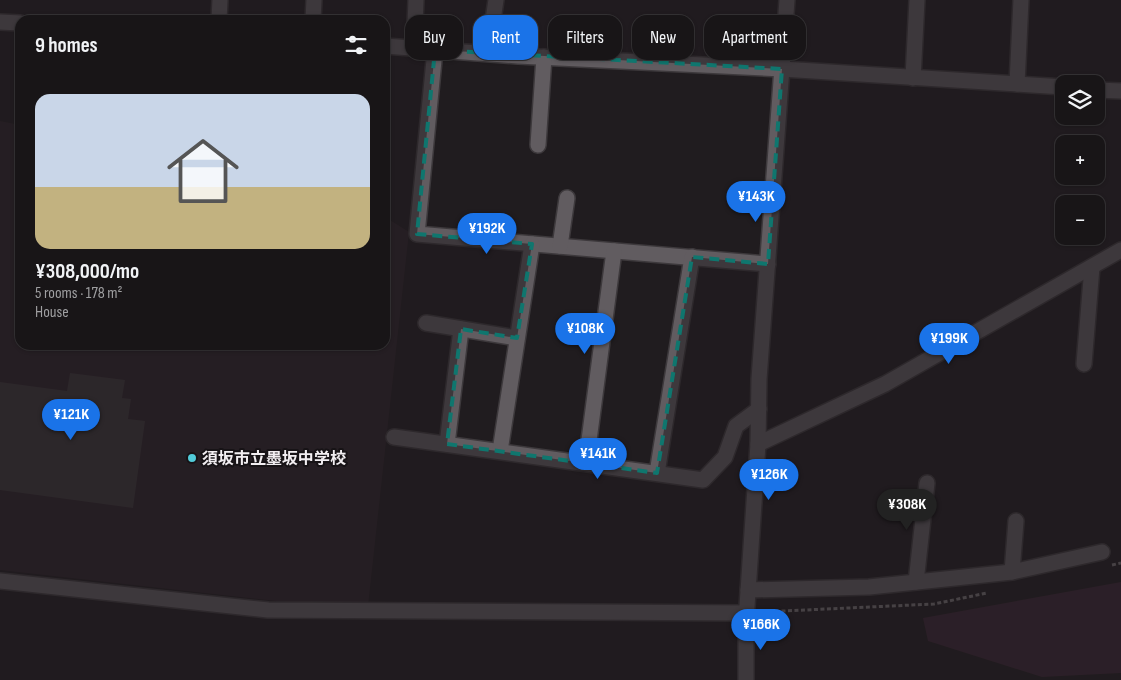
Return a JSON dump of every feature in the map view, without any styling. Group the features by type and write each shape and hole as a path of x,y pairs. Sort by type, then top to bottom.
{"street":[{"path":"219,15 220,0"},
{"path":"313,15 314,0"},
{"path":"415,15 416,0"},
{"path":"494,15 496,0"},
{"path":"746,680 746,617 787,0"},
{"path":"913,78 917,0"},
{"path":"1017,84 1021,0"},
{"path":"0,22 15,23"},
{"path":"390,46 405,47"},
{"path":"538,57 782,69 1055,87"},
{"path":"538,145 544,57"},
{"path":"434,60 417,234 768,264"},
{"path":"1105,90 1121,91"},
{"path":"560,246 567,198"},
{"path":"500,451 532,244"},
{"path":"758,444 885,384 1121,250"},
{"path":"586,464 614,251"},
{"path":"657,473 692,257"},
{"path":"1084,364 1092,267"},
{"path":"426,323 517,338"},
{"path":"447,444 461,329"},
{"path":"394,437 703,480 725,457 736,426 759,409"},
{"path":"916,582 927,483"},
{"path":"1012,572 1016,521"},
{"path":"748,590 869,587 1012,572 1102,552"},
{"path":"0,581 268,610 746,617"}],"highlighted area":[{"path":"435,50 782,69 768,264 692,257 657,473 447,444 461,329 517,338 532,244 417,234"}],"shaded area":[{"name":"須坂市立墨坂中学校","path":"0,121 15,124 15,350 390,350 390,220 409,232 368,606 293,603 0,570"},
{"path":"1121,582 1121,673 1042,677 928,641 923,618"}],"building":[{"path":"70,373 125,380 122,398 131,399 128,419 145,421 133,508 0,490 0,382 67,391"}],"place":[{"name":"須坂市立墨坂中学校","path":"192,458"}]}
